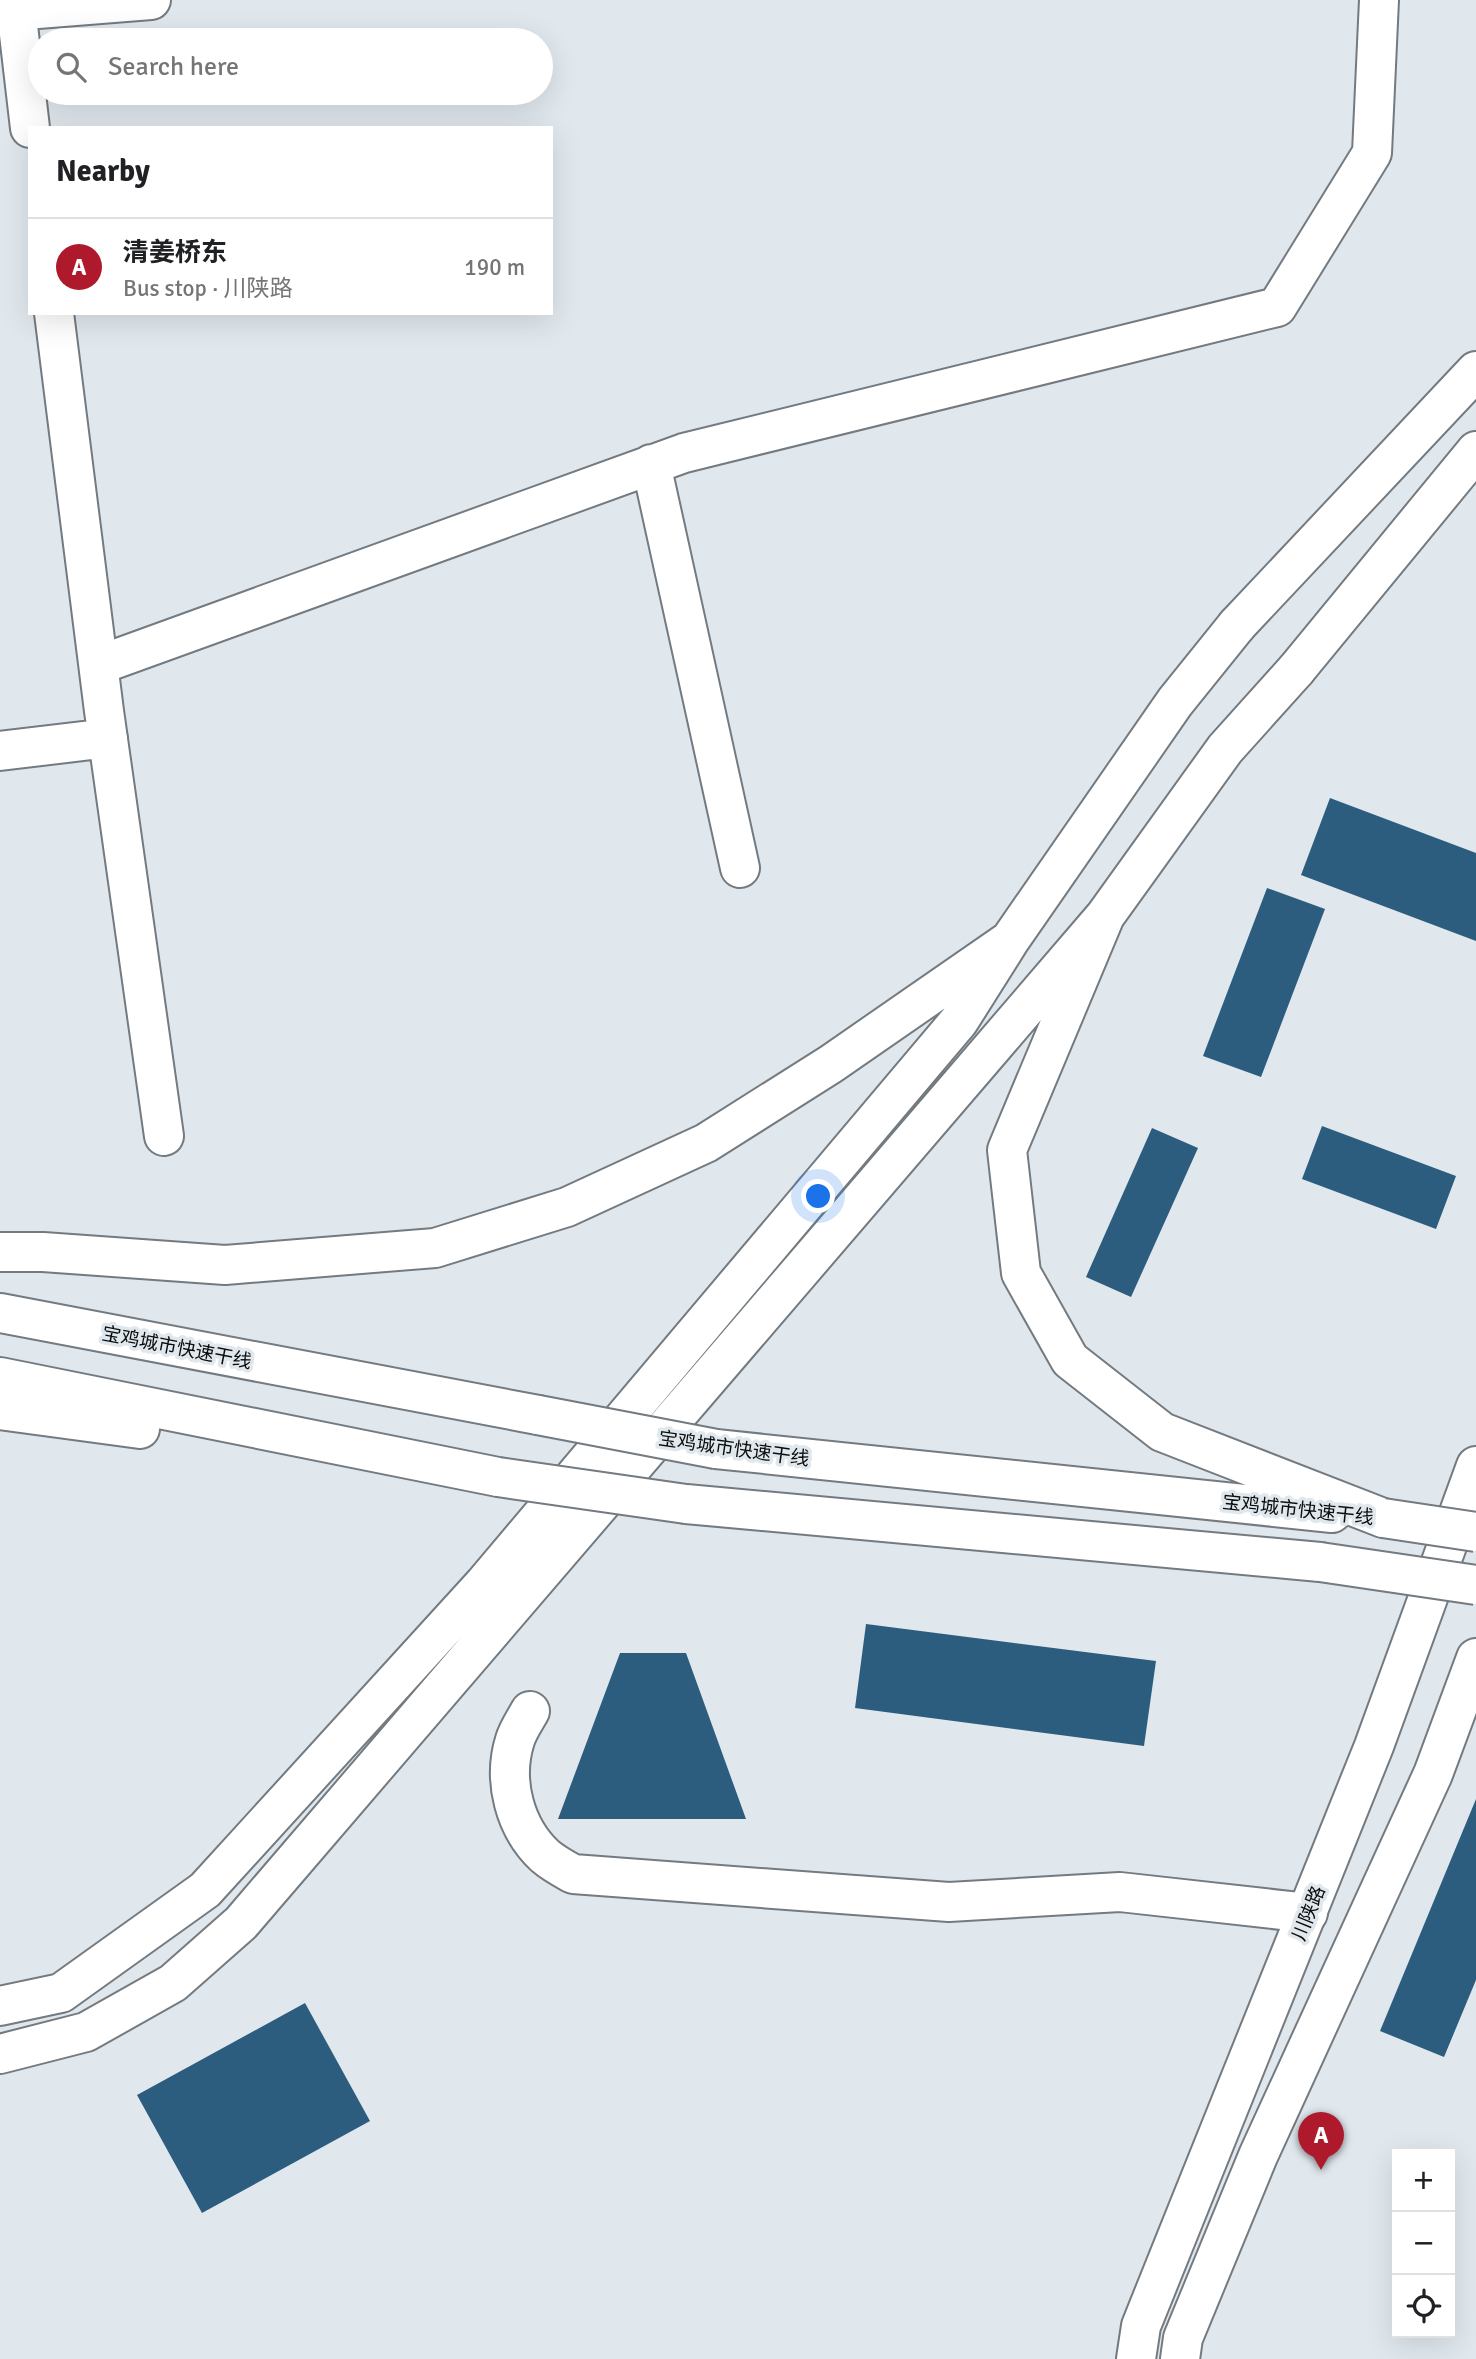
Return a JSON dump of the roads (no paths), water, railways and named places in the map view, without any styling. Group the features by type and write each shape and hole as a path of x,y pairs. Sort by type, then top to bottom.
{"main road":[{"path":"30,126 10,8 151,0"},
{"path":"99,665 684,453 1278,307 1371,153 1379,0"},
{"path":"54,315 108,738 164,1136"},
{"path":"0,2006 61,1993 205,1890 502,1563 959,1021 1010,940 1175,702 1237,625 1476,371"},
{"path":"0,2054 86,2032 173,1983 241,1923 1105,916 1225,749 1296,670 1476,451"},
{"path":"651,464 740,868"},
{"path":"0,751 108,738"},
{"path":"1105,916 1007,1150 1021,1273 1070,1360 1162,1432 1383,1518"},
{"path":"0,1252 43,1252 225,1265 435,1248 567,1208 706,1143 831,1064 1010,940"},
{"name":"宝鸡城市快速干线","path":"0,1313 716,1449 1383,1518 1476,1532"},
{"path":"0,1377 498,1477"},
{"path":"0,1410 686,1504 1320,1562 1476,1585"},
{"name":"川陕路","path":"1136,2359 1141,2326 1374,1746 1476,1466"},
{"path":"1180,2359 1183,2338 1258,2156 1433,1774 1476,1658"},
{"path":"530,1711 515,1740 509,1771 513,1802 526,1832 546,1857 573,1874 949,1902 1120,1892 1308,1913"}],"place":[{"name":"清姜桥东","path":"1321,2170"}]}
